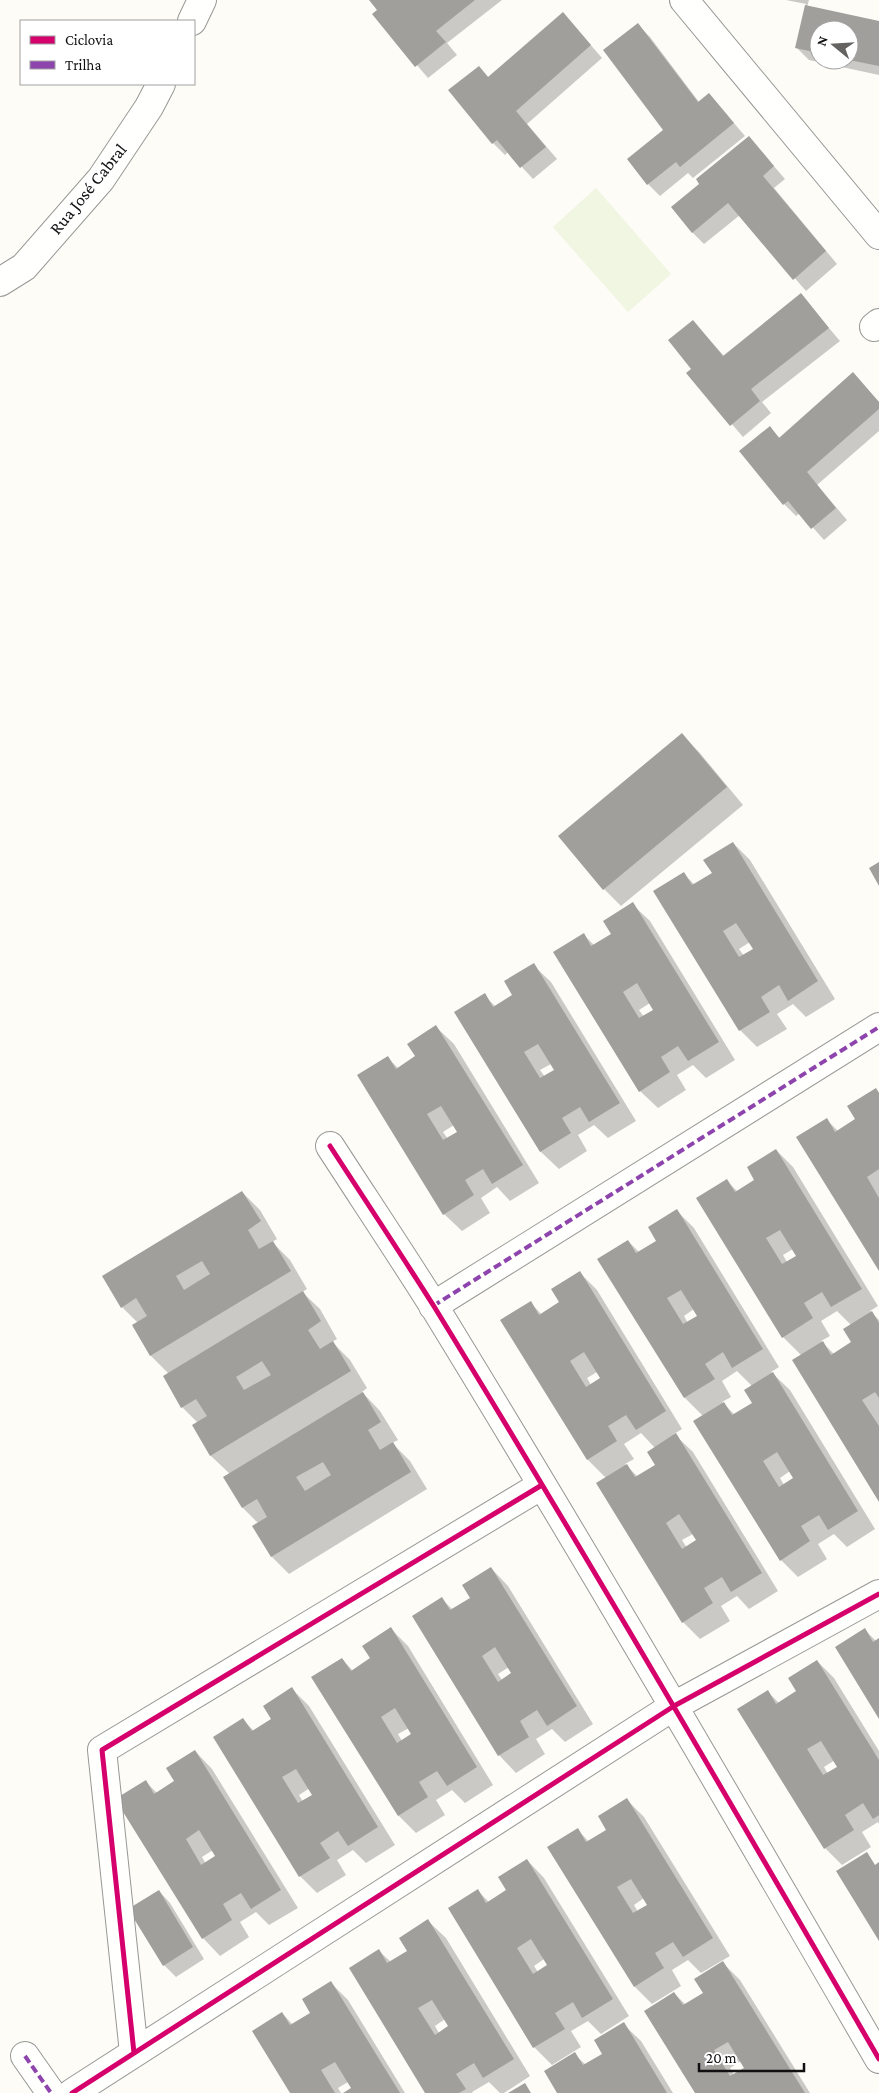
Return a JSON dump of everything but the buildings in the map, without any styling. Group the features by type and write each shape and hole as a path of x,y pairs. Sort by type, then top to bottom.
{"street":[{"path":"192,20 202,0"},
{"path":"684,0 879,235"},
{"name":"Rua José Cabral","path":"0,282 24,267 101,179 150,107 161,85"},
{"path":"433,1306 879,1027"},
{"path":"330,1146 433,1306 542,1485 674,1706 879,2059"},
{"path":"134,2053 102,1750 542,1485"},
{"path":"72,2093 674,1706 879,1594"},
{"path":"25,2056 50,2093"}],"green space":[{"path":"596,188 671,274 628,312 553,227"}],"marked path":[{"path":"433,1306 879,1027"},
{"path":"25,2056 51,2093"}],"cycle path":[{"path":"330,1146 435,1308 604,1588 879,2059"},
{"path":"134,2053 102,1750 542,1485"},
{"path":"72,2093 674,1706 879,1594"}]}
